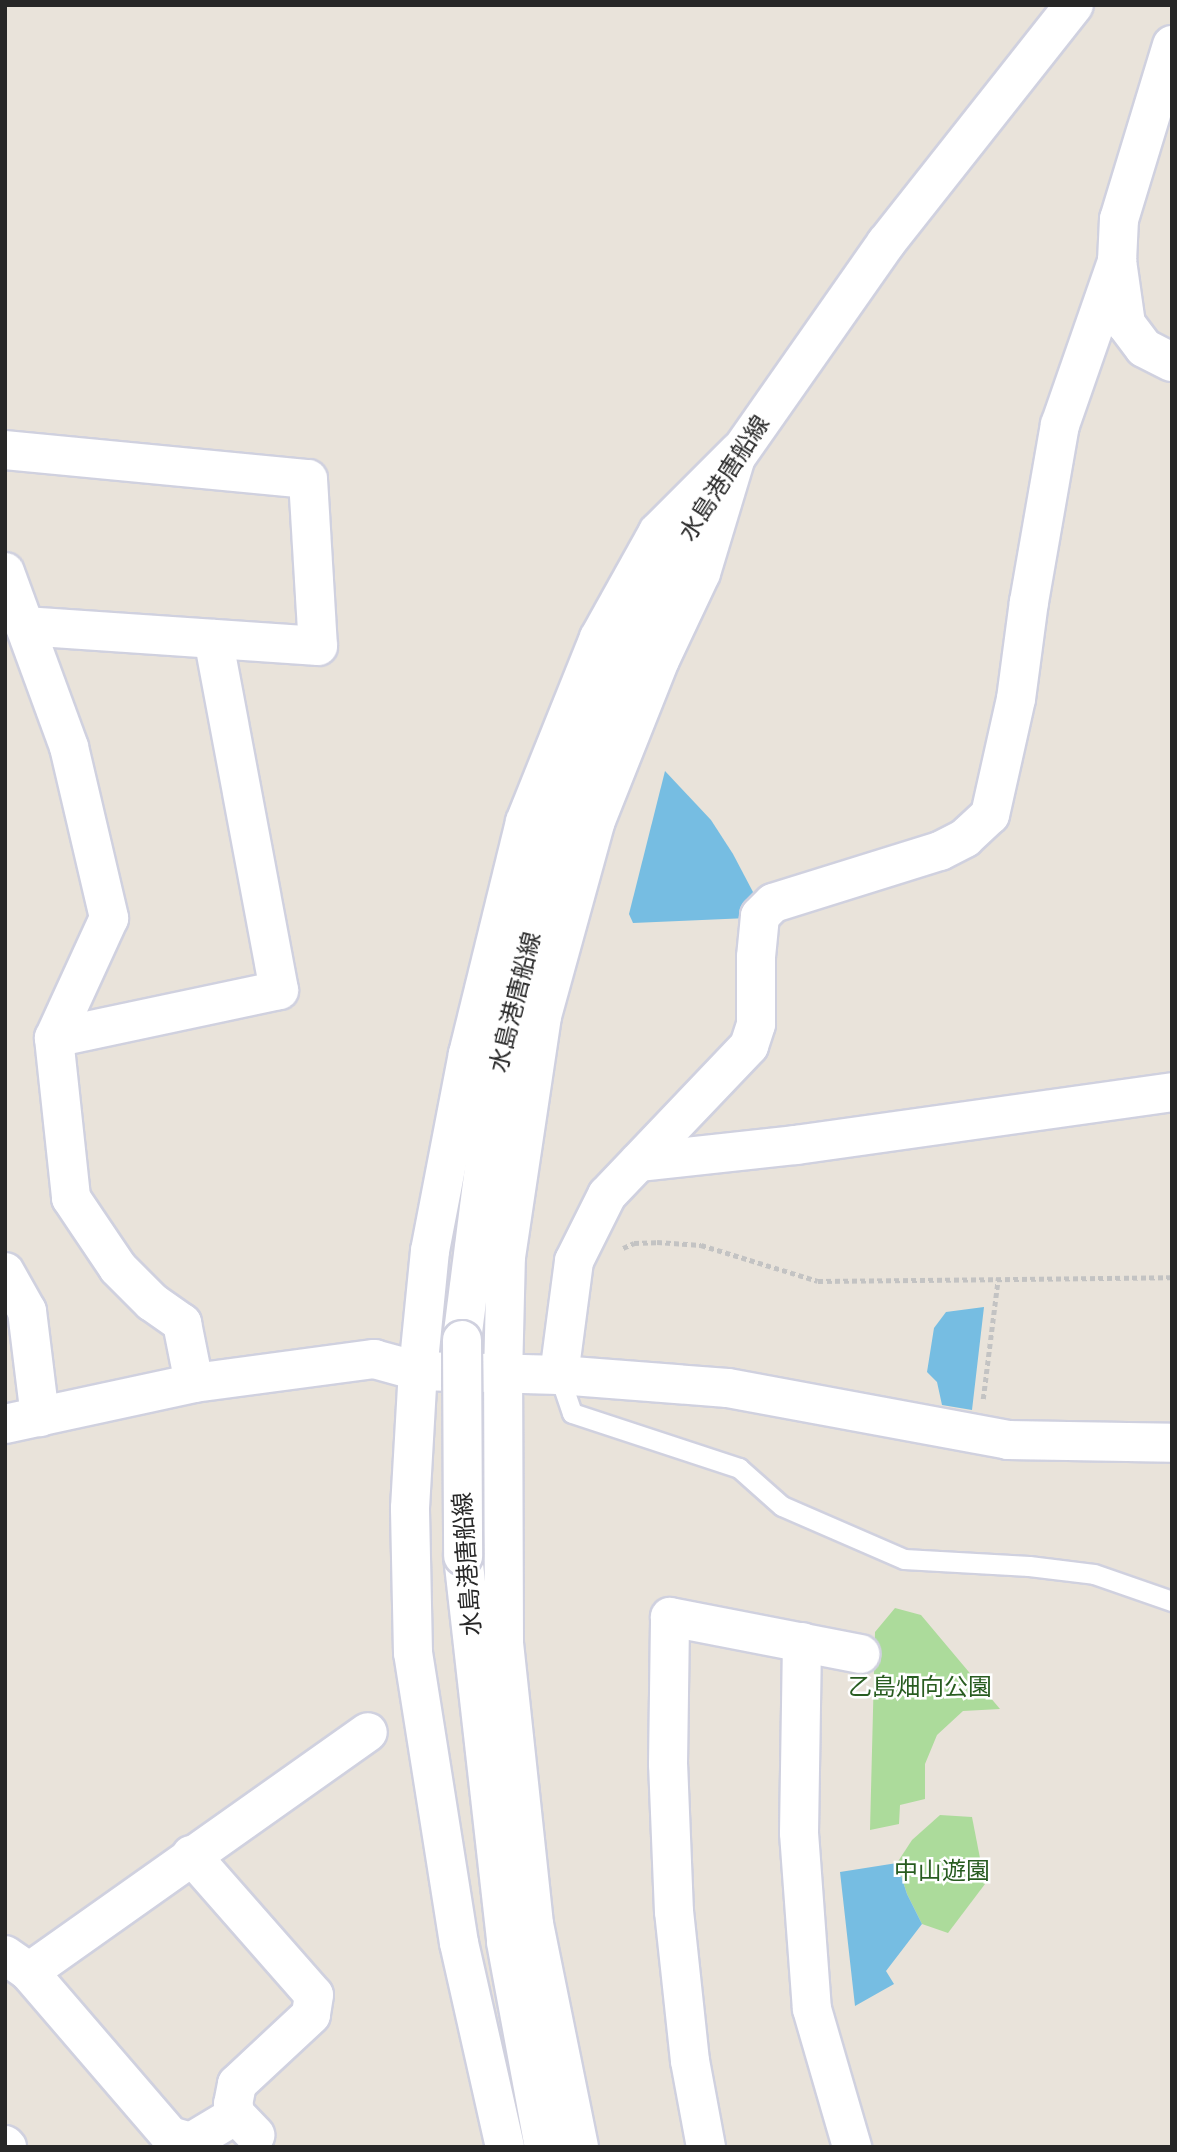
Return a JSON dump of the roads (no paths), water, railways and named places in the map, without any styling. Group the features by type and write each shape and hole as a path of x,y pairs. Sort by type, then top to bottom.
{"street":[{"name":"水島港唐船線","path":"544,2147 506,1942 463,1556 462,1340 496,1074 560,827 626,655 676,552 738,452 886,243 1073,5"},
{"path":"1172,46 1119,219 1117,261 1126,324 1144,348 1172,362"},
{"path":"559,1375 574,1261 607,1195 749,1045 756,1024 756,957 760,916 773,903 940,851 965,838 990,815 1016,699 1029,602 1060,425 1117,261"},
{"path":"5,450 308,479 318,646 25,626"},
{"path":"505,2147 459,1943 413,1653 410,1508 418,1371 430,1251 465,1067 525,822 599,638 658,532 738,452"},
{"path":"579,2147 534,1924 504,1642 503,1376 506,1257 542,1016 595,823 660,660 701,573 738,452"},
{"path":"5,572 69,747 109,918 54,1038 71,1198 118,1268 152,1302 182,1322 194,1382"},
{"path":"54,1038 279,990 213,639"},
{"path":"639,1162 796,1145 1172,1092"},
{"path":"5,1272 27,1311 22,1421 194,1382 373,1359 418,1371 503,1376 559,1375 728,1388 1008,1440 1172,1443"},
{"path":"706,2147 690,2061 674,1912 668,1765 670,1617 860,1654"},
{"path":"802,1642 799,1833 812,2009 852,2147"},
{"path":"191,1855 314,1995 311,2015 237,2084 233,2104 248,2136 191,2142 170,2136 17,1963 191,1855 368,1732"}],"lane":[{"path":"559,1375 572,1413 739,1468 782,1506 904,1559 1029,1566 1094,1574 1172,1601"}],"water":[{"path":"665,771 711,820 733,854 753,892 748,918 633,923 629,914"},
{"path":"984,1307 972,1410 942,1405 937,1382 927,1372 934,1328 946,1312"},
{"path":"897,1863 907,1894 922,1924 886,1971 894,1984 855,2006 840,1872"}],"park label":[{"name":"乙島畑向公園","path":"920,1687"},
{"name":"中山遊園","path":"942,1871"}]}
